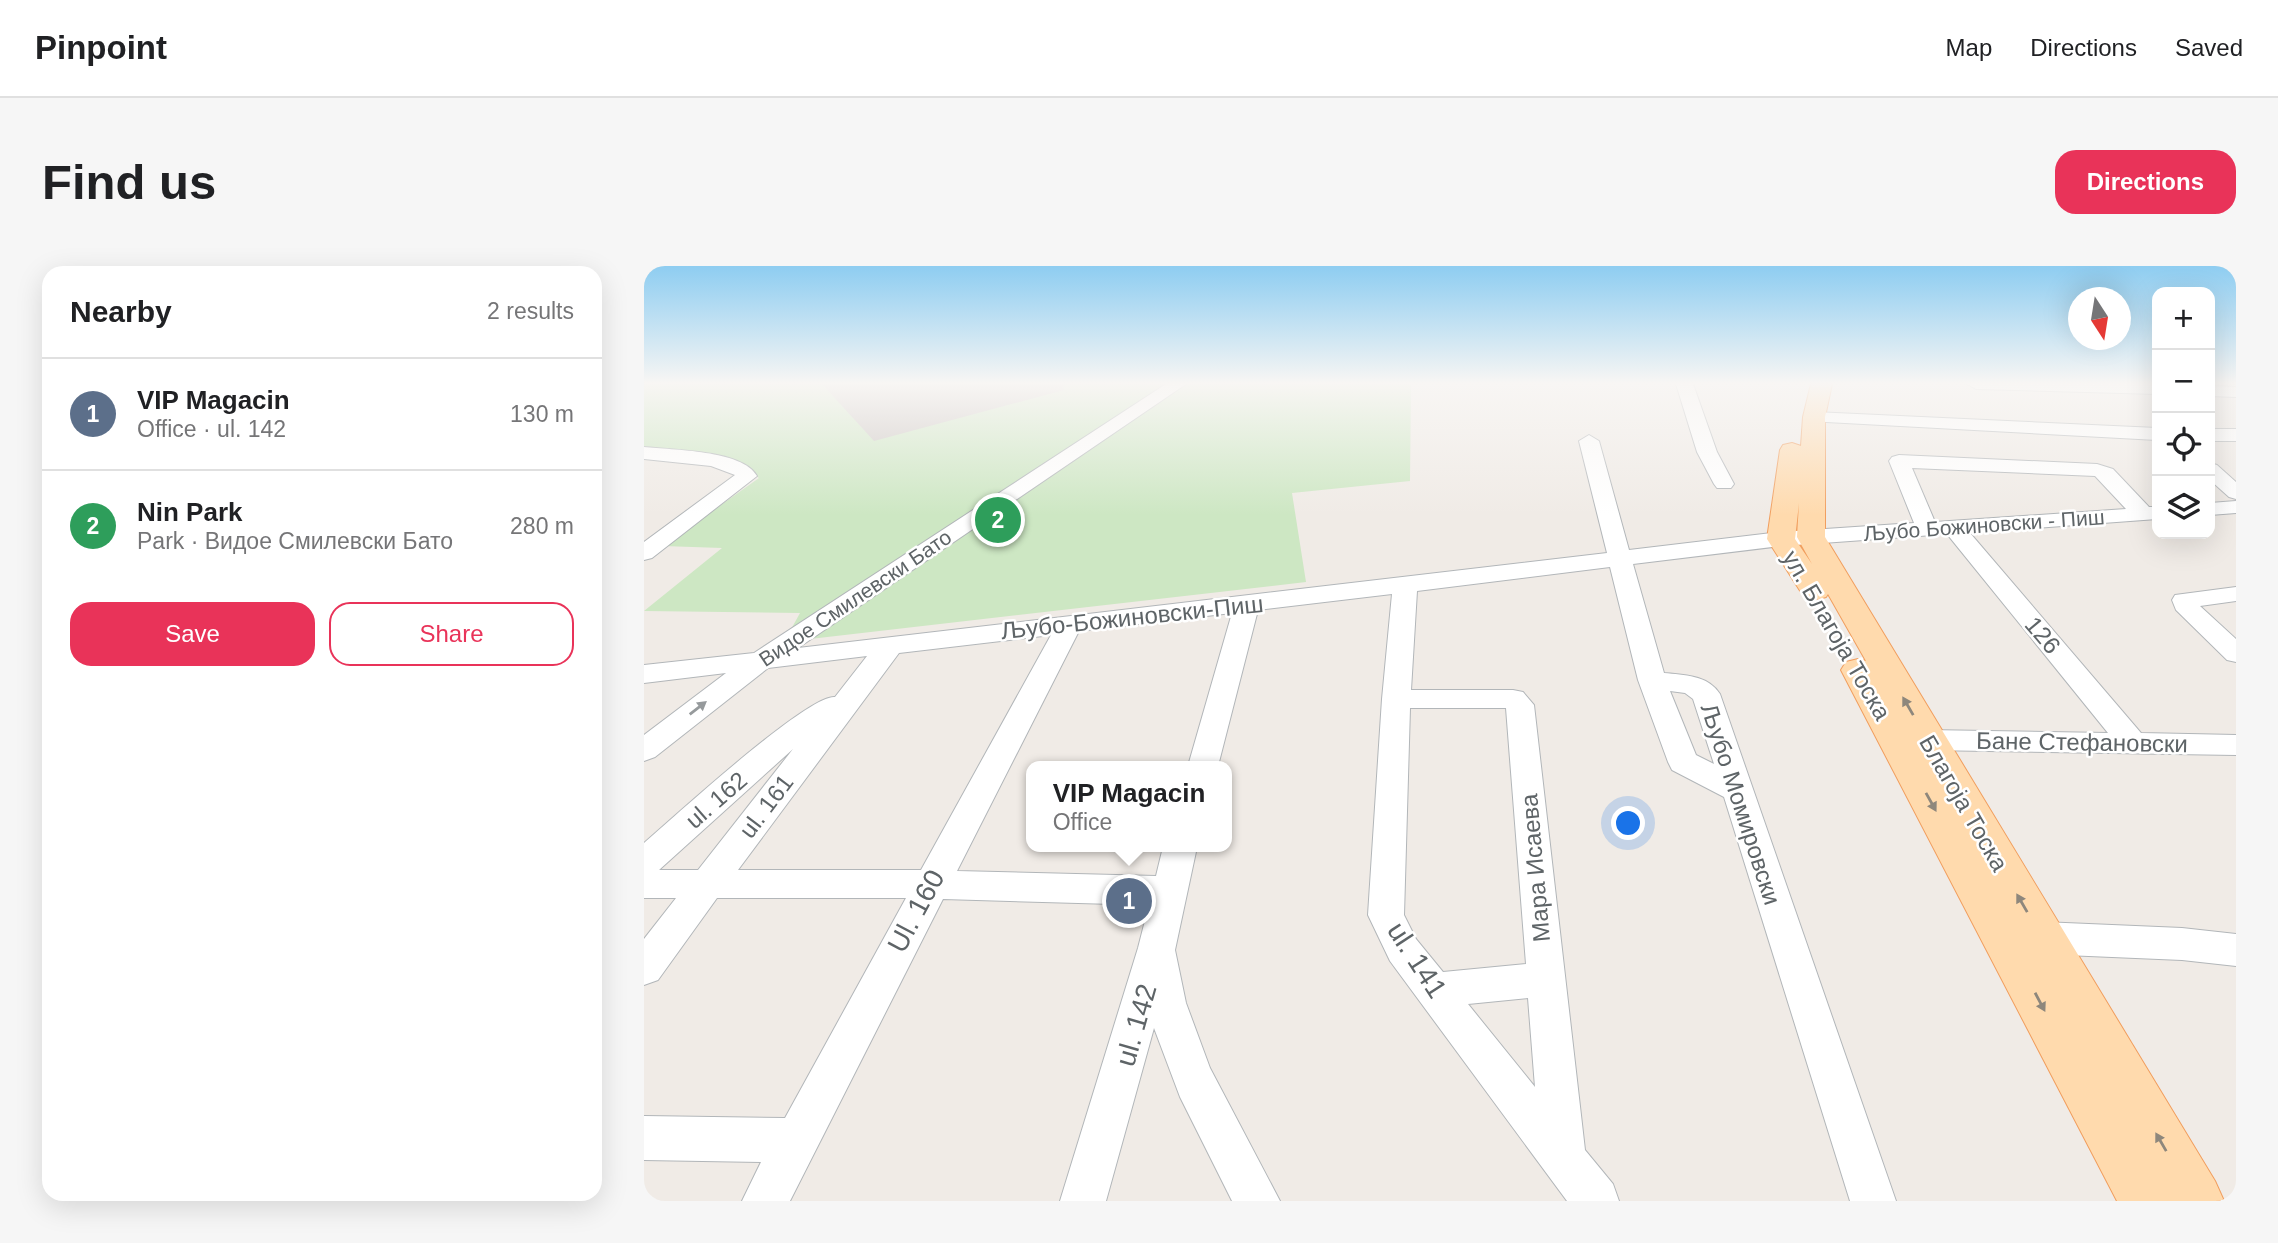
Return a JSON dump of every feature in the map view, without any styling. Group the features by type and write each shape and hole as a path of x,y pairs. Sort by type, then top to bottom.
{"main road":[{"path":"1796,538 1809,428"},
{"name":"Благоја Тоска","path":"1796,538 1927,740 2195,1201"},
{"name":"ул. Благоја Тоска","path":"1796,538 1825,610 2148,1201"}],"street":[{"name":"Видое Смилевски Бато","path":"644,725 726,664 1093,428"},
{"name":"Видое Смилевски Бато","path":"644,750 760,661 1111,428"},
{"path":"1699,428 1707,452 1724,484"},
{"path":"2046,428 2152,434"},
{"path":"2215,435 2236,435"},
{"path":"1589,441 1652,680 1683,762 1738,790"},
{"path":"644,453 714,460 745,472 747,476 644,553"},
{"name":"126","path":"2133,743 1940,528 1899,461 2097,470 2106,473 2150,513"},
{"path":"2215,474 2236,493"},
{"path":"2215,509 2236,507"},
{"name":"Љубо Божиновски - Пиш","path":"1620,558 1796,538 2150,513"},
{"name":"Љубо-Божиновски-Пиш","path":"644,674 848,652 1620,558"},
{"name":"ul. 141","path":"1405,585 1396,699 1386,915 1403,950 1596,1201"},
{"path":"2236,594 2183,600 2236,654"},
{"path":"1204,761 1247,604"},
{"path":"821,620 820,634 823,640 832,647 848,652"},
{"name":"Ul. 160","path":"765,1201 1070,623"},
{"name":"ul. 161","path":"644,968 856,687 891,645"},
{"name":"Љубо Момировски","path":"1652,680 1692,685 1706,694 1873,1201"},
{"name":"ul. 162","path":"644,863 795,731 856,687"},
{"name":"Мара Исаева","path":"1396,699 1513,699 1520,705 1563,1158"},
{"name":"Бане Стефановски","path":"1927,740 2236,746"},
{"name":"ul. 142","path":"1083,1201 1157,948 1168,891 1180,852"},
{"path":"644,884 931,884 1168,891"},
{"path":"2042,938 2182,944 2236,950"},
{"path":"1157,948 1168,1009 1186,1057 1213,1118 1257,1201"},
{"path":"1434,990 1545,979"},
{"path":"644,1138 796,1140"}],"green space":[{"path":"644,428 1411,428 1410,481 1292,493 1306,582 784,642 800,613 644,611 722,548 663,546 759,478 724,456 644,447"}],"building":[{"path":"862,428 924,428 874,441"}],"place":[{"name":"Nin Park","path":"998,520"},
{"name":"VIP Magacin","path":"1129,901"}]}
